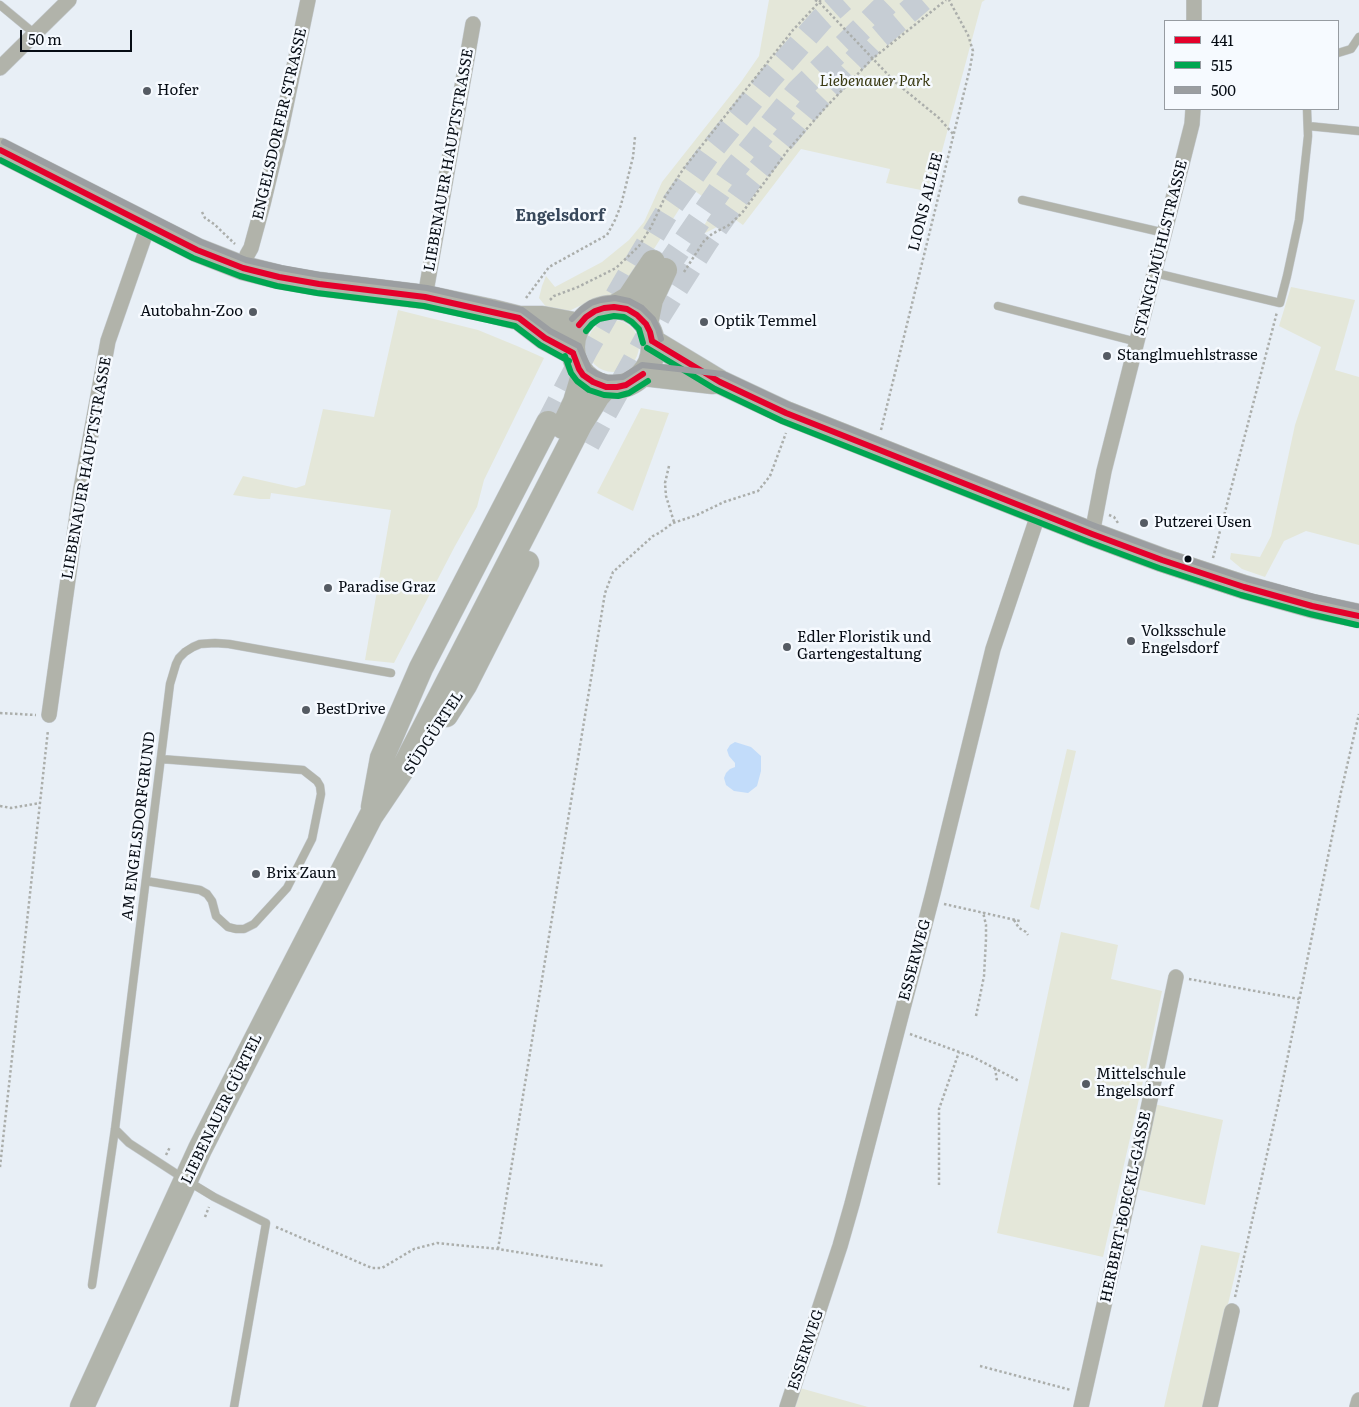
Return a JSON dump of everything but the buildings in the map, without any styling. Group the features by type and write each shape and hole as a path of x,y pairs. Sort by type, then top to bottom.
{"main road":[{"path":"0,150 197,250 247,257 279,277 319,284 425,296 518,318 542,318 579,325"},
{"path":"614,307 629,298 667,268"},
{"path":"667,268 651,300 649,333 651,359 643,374 626,385 617,387 606,387 593,382 583,375 573,353 573,343 579,325 595,311 604,308 614,307 627,310 637,315 649,333 720,382 793,416 1162,560 1312,606 1359,616"},
{"path":"518,318 545,338 573,353"},
{"path":"643,374 720,382"},
{"path":"371,816 390,761 575,402 583,375"},
{"path":"371,816 404,767 580,425 598,396 606,387"},
{"name":"SÜDGÜRTEL","path":"371,816 382,758 421,668 548,423"},
{"name":"SÜDGÜRTEL","path":"371,816 412,770 465,685 588,444"},
{"name":"LIEBENAUER GÜRTEL","path":"82,1407 200,1149 371,816"}],"street":[{"path":"0,68 69,0"},
{"name":"ENGELSDORFER STRASSE","path":"247,257 281,129 308,0"},
{"path":"1194,0 1194,20"},
{"name":"LIEBENAUER HAUPTSTRASSE","path":"425,296 473,24"},
{"name":"STANGLMÜHLSTRASSE","path":"1092,534 1104,471 1192,124 1193,110"},
{"name":"LIEBENAUER HAUPTSTRASSE","path":"49,715 80,494 108,341 148,226"},
{"name":"ESSERWEG","path":"787,1407 852,1204 993,649 1039,512"},
{"name":"HERBERT-BOECKL-GASSE","path":"1083,1400 1176,977"},
{"path":"1210,1407 1232,1311"},
{"path":"1357,1407 1359,1400"}],"lane":[{"path":"0,5 35,34"},
{"path":"1339,53 1351,49 1359,37"},
{"path":"1155,273 1280,303 1299,220 1308,136 1307,110"},
{"path":"1308,126 1359,131"},
{"path":"1022,200 1165,233"},
{"path":"998,306 1137,342"},
{"name":"AM ENGELSDORFGRUND","path":"92,1285 115,1129 170,684 179,658 193,647 209,643 229,644 392,673"},
{"path":"146,881 200,890 207,894 212,901 216,916 228,927 244,929 254,924 287,888 312,839 320,794 320,786 317,781 303,770 161,758"},
{"path":"115,1129 129,1142 214,1198 266,1223 234,1407"}],"path":[{"path":"815,0 820,1 895,82 939,118 954,134"},
{"path":"667,268 712,234 729,226 742,213 788,150 872,59 947,0"},
{"name":"LIONS ALLEE","path":"886,414 973,51 968,35 947,0"},
{"path":"549,301 554,296 578,287 616,268 639,246 652,227 665,197 684,168 793,30 820,1"},
{"path":"518,318 522,304 549,267 607,235 621,205 634,157 635,137"},
{"path":"202,212 205,218 214,224 247,257"},
{"path":"1209,574 1280,303"},
{"path":"498,1249 605,593 613,572 653,536 674,522 758,491 770,476 793,416"},
{"path":"669,466 664,483 674,522"},
{"path":"0,713 49,715 0,1167"},
{"path":"1232,1311 1278,1105 1359,714"},
{"path":"0,806 11,808 40,804"},
{"path":"930,901 1020,920"},
{"path":"976,1016 984,976 986,925 983,912"},
{"path":"1013,919 1019,928 1028,935"},
{"path":"1176,977 1299,999"},
{"path":"897,1029 959,1052 1019,1081"},
{"path":"939,1185 939,1109 959,1052"},
{"path":"995,1068 997,1081"},
{"path":"266,1223 372,1268 382,1268 414,1249 437,1243 498,1249 604,1266"},
{"path":"980,1366 1083,1400"}],"green space":[{"name":"Liebenauer Park","path":"769,0 985,0 982,2 931,192 886,183 890,169 801,149 743,225 733,218 697,237 716,206 692,189 645,263 620,293 596,298 569,311 551,313 539,298 546,276 555,287 602,262 629,240 644,222 662,182 741,82 759,56"},
{"path":"1291,287 1355,300 1335,370 1359,377 1359,545 1306,531 1284,541 1265,577 1242,569 1230,559 1231,553 1260,557 1271,536 1295,425 1321,347 1279,326"},
{"path":"398,310 478,330 544,358 484,480 477,507 394,663 365,660 391,510 271,493 270,499 233,495 243,476 296,488 305,485 323,409 374,417"},
{"path":"613,320 623,322 631,328 637,336 639,346 637,356 631,364 623,370 613,372 603,370 595,364 589,356 587,346 589,336 595,328 603,322"},
{"path":"641,408 669,413 633,511 597,493"},
{"path":"1067,749 1076,751 1039,910 1030,907"},
{"path":"1061,932 1118,945 1111,979 1162,991 1103,1257 997,1233"},
{"path":"1154,1104 1223,1120 1205,1205 1136,1189"},
{"path":"1201,1245 1240,1253 1204,1407 1164,1407"},
{"path":"800,1388 868,1407 795,1407"}],"water":[{"path":"735,742 751,747 761,756 761,771 757,786 748,793 734,791 726,785 724,778 730,769 735,767 735,763 727,750"}],"tunnel":[{"path":"548,423 586,350 667,212 709,153 770,78 821,20 843,0"},
{"path":"665,270 733,171 798,91 891,0"},
{"path":"588,444 660,314 706,242 748,183 814,103 871,44 922,0"}],"transit line":[{"name":"500","path":"4,142 201,242 246,260 320,275 427,288 522,310 550,331 579,346 589,369 608,378 623,377 642,365 723,374 789,405 1165,552 1247,579 1359,607"},
{"name":"441","path":"0,150 197,250 243,268 319,284 425,297 519,318 545,338 573,353"},
{"name":"515","path":"0,160 193,258 240,276 277,286 317,293 424,306 515,326 540,345 569,361"},
{"name":"500","path":"572,319 591,303 615,298 629,301 642,308 653,319 661,339"},
{"name":"441","path":"579,325 595,311 614,307 627,309 646,324 652,341"},
{"name":"515","path":"586,331 599,319 614,316 624,317 639,329 643,343"},
{"name":"441","path":"652,341 720,382 786,413 1092,534 1162,560 1244,587 1312,606 1359,616"},
{"name":"515","path":"647,348 715,389 782,421 1089,542 1159,568 1241,595 1357,625"},
{"name":"441","path":"573,353 583,375 593,382 606,387 626,385 643,374"},
{"name":"515","path":"565,356 571,373 577,381 589,390 604,395 618,396 629,393 648,381"}],"place":[{"name":"Hofer","path":"147,91"},
{"name":"Autobahn-Zoo","path":"253,312"},
{"name":"Optik Temmel","path":"704,322"},
{"name":"Stanglmuehlstrasse","path":"1107,356"},
{"name":"Putzerei Usen","path":"1144,523"},
{"name":"Paradise Graz","path":"328,588"},
{"name":"Volksschule Engelsdorf","path":"1131,641"},
{"name":"Edler Floristik und Gartengestaltung","path":"787,647"},
{"name":"BestDrive","path":"306,710"},
{"name":"Brix Zaun","path":"256,874"},
{"name":"Mittelschule Engelsdorf","path":"1086,1084"}],"district":[{"name":"Engelsdorf","path":"560,216"}]}
